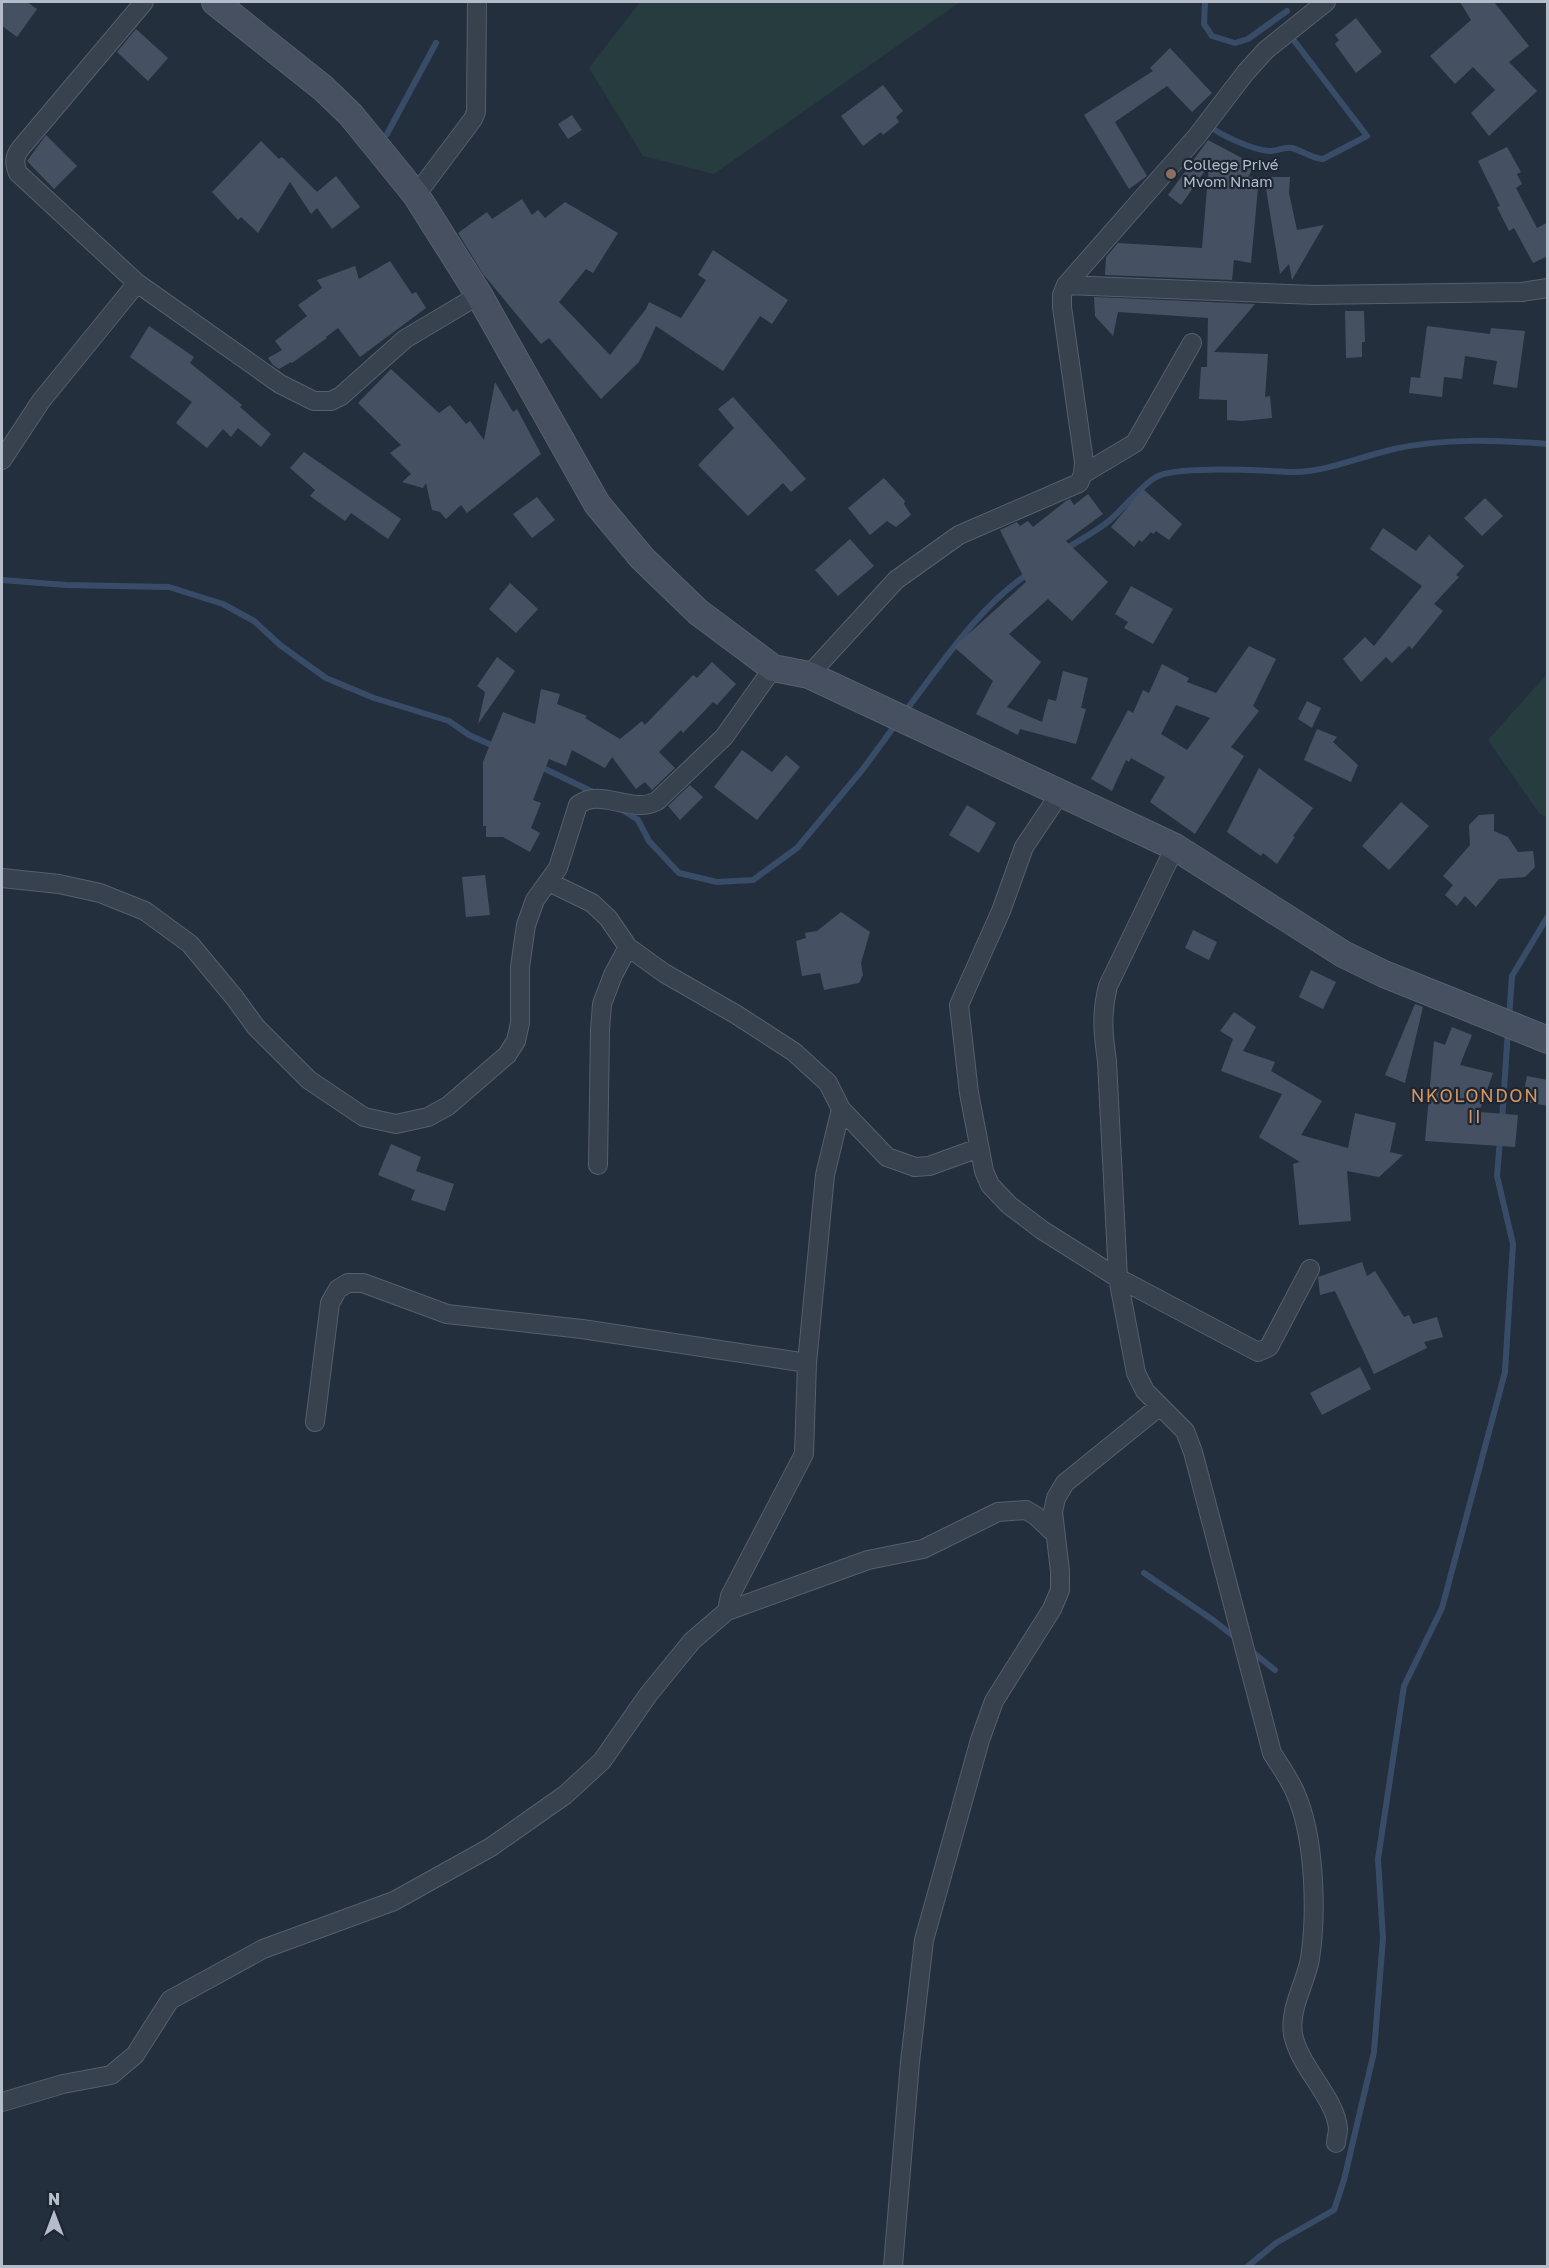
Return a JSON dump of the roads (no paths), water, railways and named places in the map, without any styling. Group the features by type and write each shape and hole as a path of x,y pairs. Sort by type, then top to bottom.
{"street":[{"path":"144,2 16,155 14,165 18,173 137,283 280,384 314,401 322,402 341,396 405,339 479,295"},
{"path":"215,2 323,88 351,116 416,195 479,295 597,504 642,558 698,612 773,668 809,675 1174,847 1343,954 1384,974 1546,1038"},
{"path":"416,195 476,112 477,2"},
{"path":"809,675 896,580 959,535 1078,483 1083,474 1084,462 1062,307 1062,295 1066,285 1197,136 1246,72 1266,50 1326,2"},
{"path":"2,460 41,401 137,283"},
{"path":"1066,285 1314,295 1522,292 1548,288"},
{"path":"1083,474 1135,443 1192,343"},
{"path":"2,878 59,884 100,893 145,911 190,944 256,1027 309,1080 364,1117 396,1124 428,1117 448,1106 507,1055 516,1041 520,1023 520,967 526,925 535,900 558,868 578,805 586,799 597,798 639,806 647,806 657,801 724,737 773,668"},
{"path":"1060,792 1024,847 1001,911 959,1005 969,1093 984,1171 990,1185 1009,1205 1042,1230 1118,1278 1258,1352 1265,1351 1269,1347 1310,1269"},
{"path":"1174,847 1108,986 1103,1005 1102,1027 1107,1061 1118,1278 1136,1373 1145,1391 1185,1431 1194,1452 1272,1753 1295,1792 1308,1828 1314,1894 1310,1960 1293,2014 1293,2033 1297,2048 1331,2107 1338,2129 1336,2143"},
{"path":"549,882 592,903 608,918 628,947 664,973 737,1015 794,1052 828,1083 841,1109 887,1157 915,1167 929,1166 979,1148"},
{"path":"598,1165 602,1004 613,975 628,947"},
{"path":"727,1611 730,1596 804,1454 807,1363 825,1175 841,1109"},
{"path":"315,1422 330,1303 338,1289 348,1283 363,1283 447,1314 582,1329 807,1363"},
{"path":"893,2266 910,2062 924,1940 980,1740 994,1701 1052,1609 1060,1590 1053,1512 1056,1498 1065,1483 1160,1406"},
{"path":"2,2102 63,2084 111,2075 135,2055 170,2000 263,1949 394,1901 491,1847 565,1795 602,1761 648,1695 692,1641 727,1611 868,1560 923,1549 999,1512 1026,1510 1055,1534"}],"waterway":[{"path":"1205,2 1204,24 1212,36 1235,43 1248,39 1287,11"},
{"path":"1208,125 1254,148 1272,151 1292,148 1323,159 1367,136 1289,34"},
{"path":"387,134 436,43"},
{"path":"1064,550 1105,524 1151,481 1167,473 1201,470 1304,472 1394,449 1432,443 1490,441 1548,444"},
{"path":"904,713 977,620 1010,587 1028,574"},
{"path":"2,580 66,585 169,587 223,604 254,621 280,645 326,678 374,698 449,721 469,735 496,747"},
{"path":"621,809 638,820 649,841 679,873 717,882 753,880 797,848 863,769 896,724"},
{"path":"539,766 597,794"},
{"path":"1509,1019 1512,976 1548,916"},
{"path":"1502,1121 1508,1029"},
{"path":"1248,2266 1276,2243 1334,2210 1344,2180 1374,2052 1383,1938 1378,1859 1404,1686 1442,1608 1505,1372 1513,1244 1497,1176 1500,1140"},
{"path":"1144,1573 1237,1639"},
{"path":"1250,1650 1275,1670"}],"place":[{"name":"College Privé Mvom Nnam","path":"1171,174"}],"district":[{"name":"NKOLONDON II","path":"1475,1106"}]}
